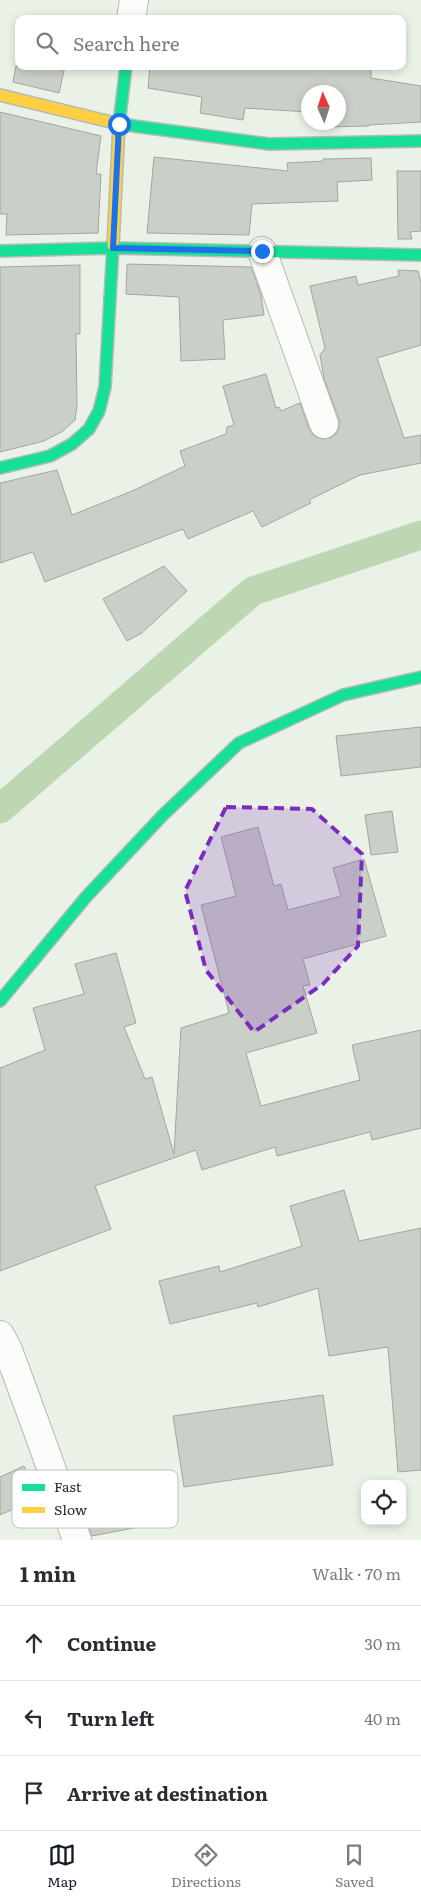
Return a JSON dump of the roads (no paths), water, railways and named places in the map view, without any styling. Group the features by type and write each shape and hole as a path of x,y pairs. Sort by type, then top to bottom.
{"street":[{"path":"132,15 134,0"},
{"path":"0,468 50,456 72,444 89,429 99,411 105,387 119,124 126,70"},
{"path":"0,95 119,124 269,144 421,141"},
{"path":"0,251 113,248 421,255"},
{"path":"262,251 324,424"},
{"path":"0,1001 93,890 163,815 239,743 343,695 421,677"},
{"path":"0,1335 8,1350 52,1470"},
{"path":"73,1528 77,1540"}],"waterway":[{"path":"0,809 253,591 421,535"}]}
